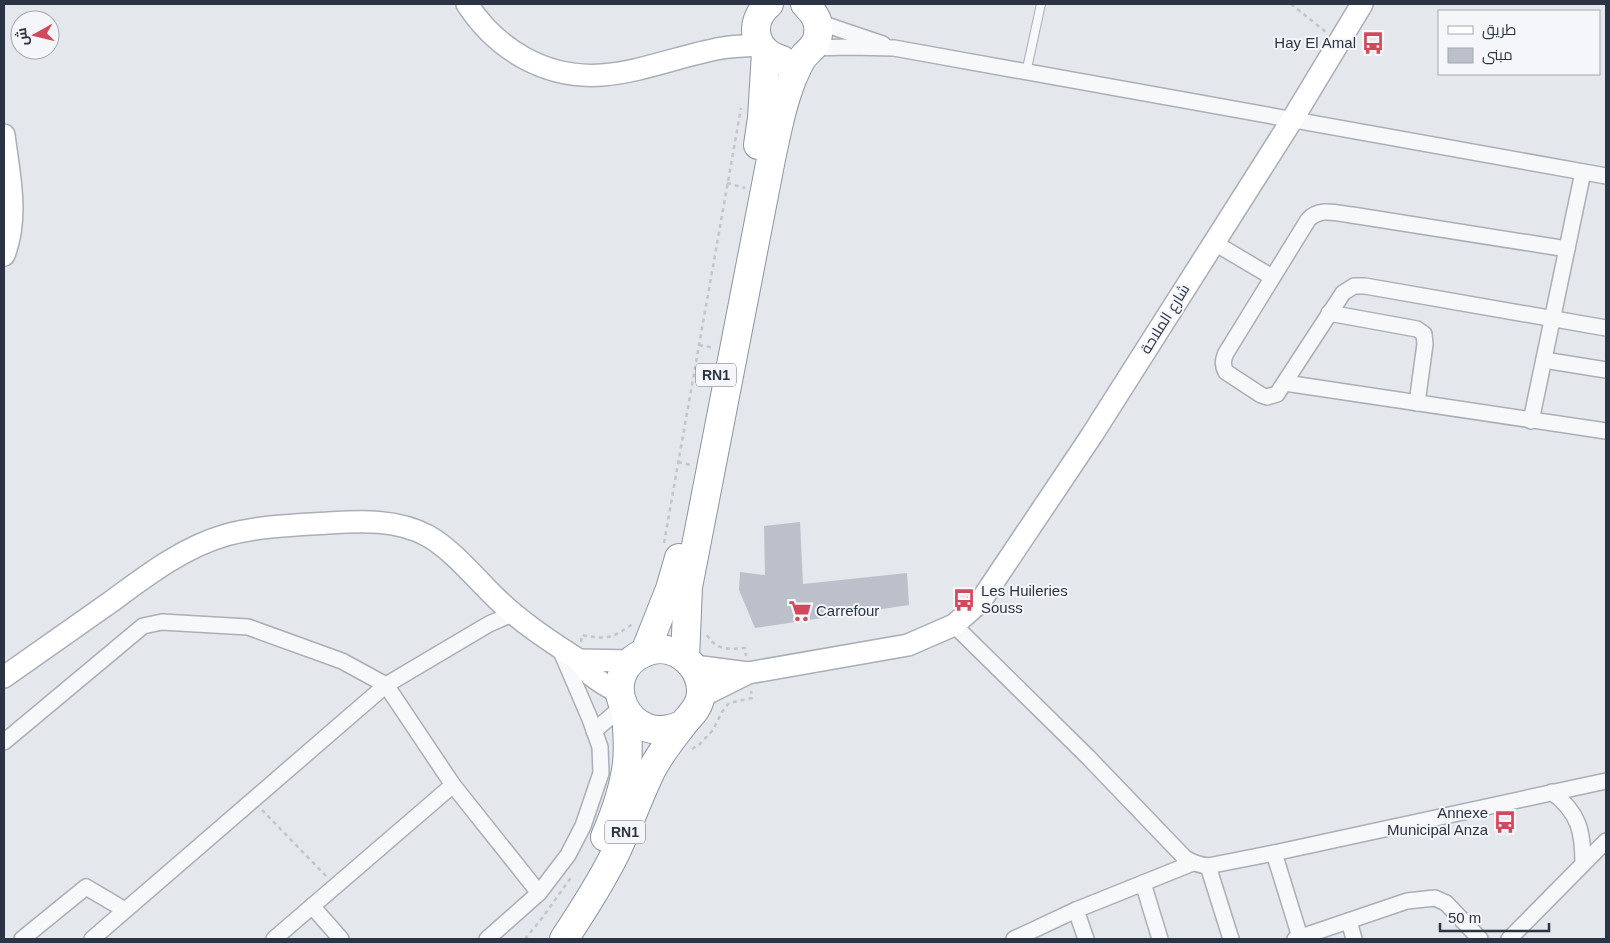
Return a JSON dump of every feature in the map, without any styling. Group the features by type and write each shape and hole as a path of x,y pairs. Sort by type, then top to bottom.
{"highway":[{"name":"RN1","path":"564,939 585,907 614,855 651,771 683,724 697,708 700,697 701,686 699,676 689,662 688,587 782,112 794,75 818,36 813,11"},
{"name":"RN1","path":"546,939 559,923 585,880 610,827 627,764 628,748 622,675 639,656 675,573 689,465 738,186 762,118 763,30"},
{"path":"763,30 774,58 784,61 794,60 808,52"},
{"path":"639,656 655,649 666,650 676,652 689,662"},
{"path":"623,704 632,720 648,729 666,730 683,724"}],"street":[{"path":"466,4 490,32 521,57 560,71 583,75 604,75 632,70 722,48 763,30"},
{"name":"شارع الملاحة","path":"749,674 908,646 954,625 980,602 1092,434 1292,120 1362,4"},
{"path":"813,11 894,48"},
{"path":"808,52 850,47 894,48 1606,176"},
{"path":"4,135 12,205 9,239 4,255"},
{"path":"1531,421 1583,172"},
{"path":"1567,249 1352,215 1316,213 1308,220 1226,353 1223,363 1226,372 1261,396 1272,397 1277,394 1346,290 1359,285 1606,328"},
{"path":"1213,242 1272,277"},
{"path":"1329,313 1417,329 1424,334 1425,344 1417,403"},
{"path":"1544,360 1606,370"},
{"path":"1285,383 1606,432"},
{"path":"4,677 134,585 192,548 209,541 247,530 295,525 358,521 391,523 428,536 445,548 512,614 569,654 623,704 594,730"},
{"path":"92,939 386,685 489,624 512,614"},
{"path":"4,742 143,626 162,622 248,627 342,661 386,685 453,784 539,893"},
{"path":"954,625 1061,729 1179,851 1193,863 1208,866 1274,853 1606,781"},
{"path":"569,654 639,656"},
{"path":"487,939 539,893 568,854 583,826 601,773 600,747 569,654"},
{"path":"689,662 749,674"},
{"path":"700,697 749,674"},
{"path":"274,939 453,784"},
{"path":"1552,792 1565,802 1577,821 1583,847 1583,864"},
{"path":"1509,939 1606,841"},
{"path":"1274,853 1298,938 1407,902 1434,898 1446,903 1480,939"},
{"path":"1014,939 1076,910 1193,863"},
{"path":"1208,866 1232,939"},
{"path":"1142,883 1160,939"},
{"path":"22,939 86,887 126,910"},
{"path":"312,906 341,939"},
{"path":"1076,910 1086,939"},
{"path":"1349,921 1354,939"}],"lane":[{"path":"1026,73 1041,4"}],"path":[{"path":"1291,4 1338,43"},
{"path":"664,546 689,465 710,347 738,186 741,105"},
{"path":"569,654 582,635 603,639 621,632 634,623"},
{"path":"688,752 700,744 713,730 729,703 752,698 745,648 724,649 710,640 706,633"},
{"path":"252,801 336,886"}],"building":[{"path":"800,522 803,584 907,573 909,605 755,628 739,590 740,572 765,575 764,526"}],"place":[{"name":"Hay El Amal","path":"1373,43"},
{"name":"Les Huileries Souss","path":"964,600"},
{"name":"Carrefour","path":"800,611"},
{"name":"Annexe Municipal Anza","path":"1505,822"}]}
